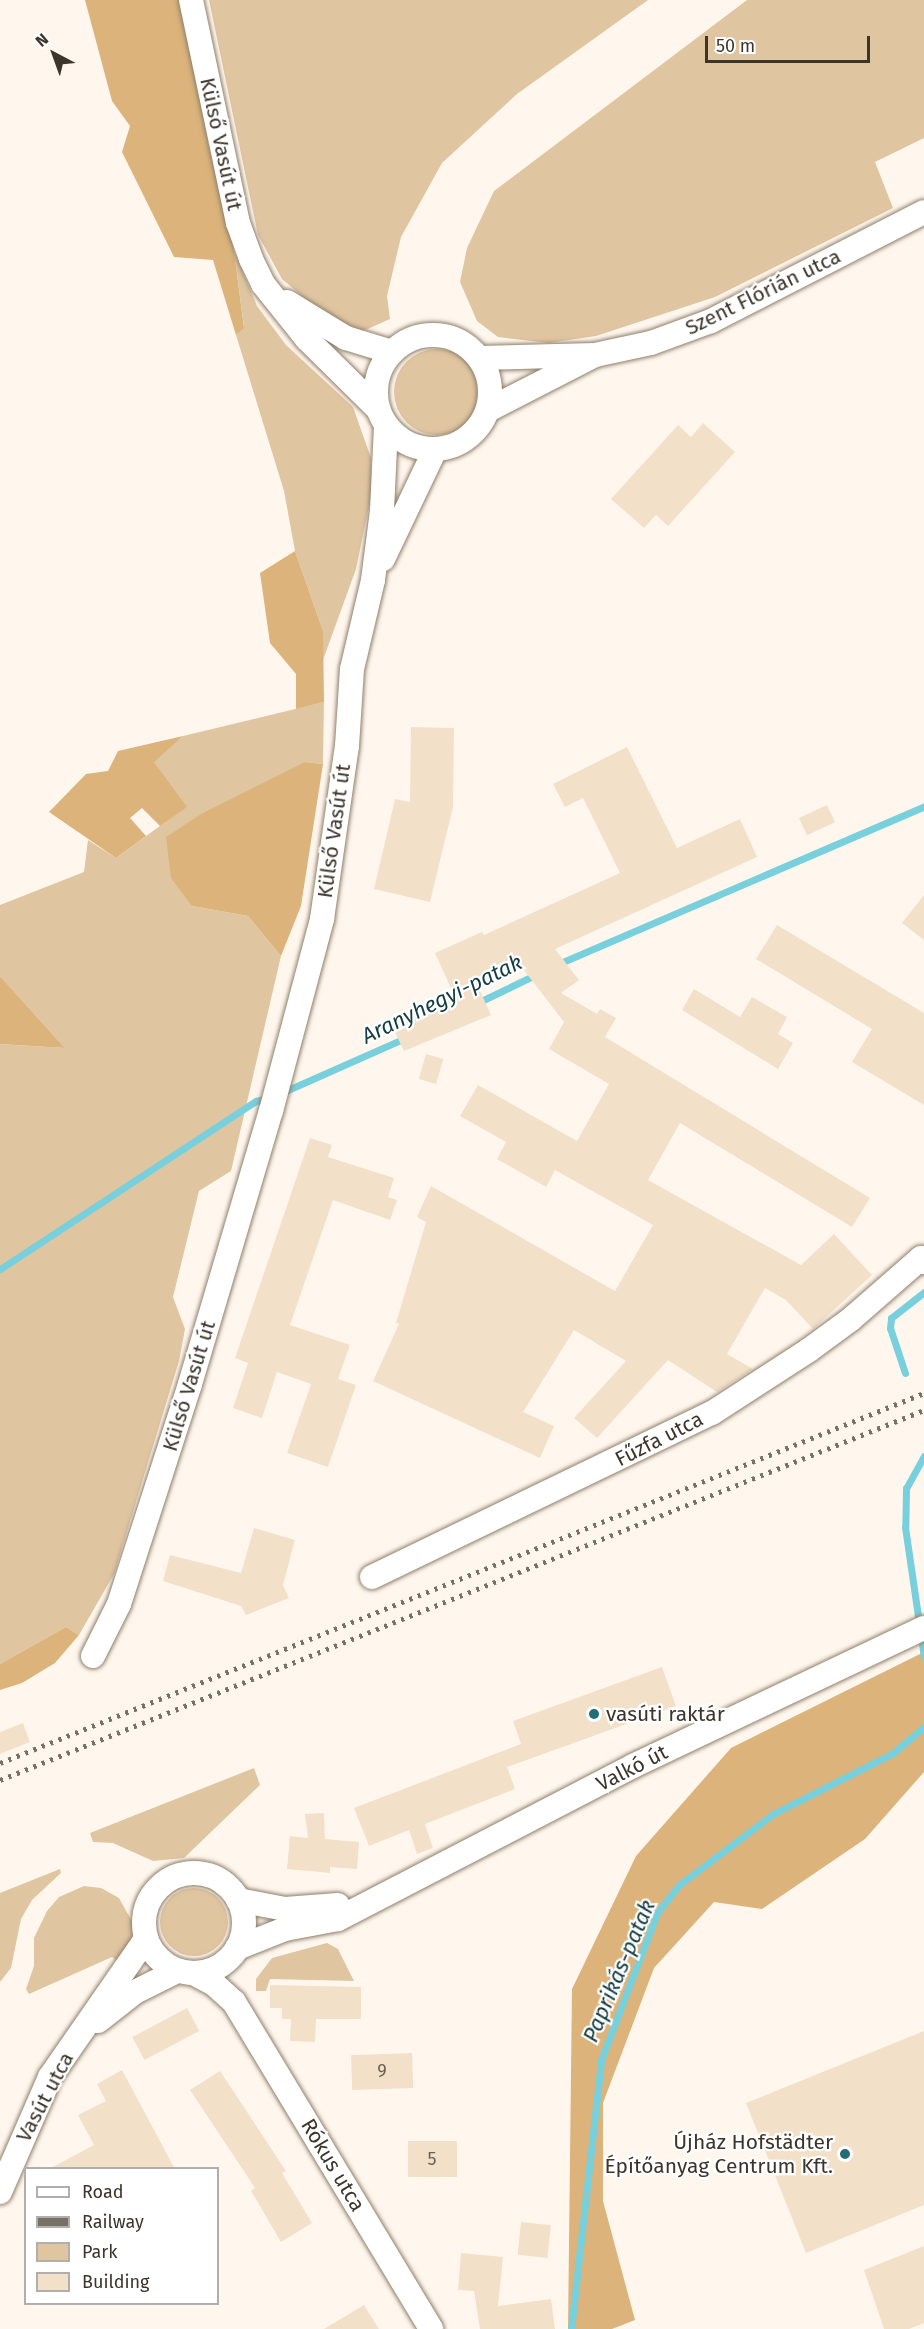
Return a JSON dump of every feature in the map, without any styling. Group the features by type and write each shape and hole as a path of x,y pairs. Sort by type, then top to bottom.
{"street":[{"name":"Külső Vasút út","path":"93,1656 119,1604 190,1384 272,1111 322,919 347,746 352,669 373,580 382,511 382,417 307,339 263,284 238,223 191,0"},
{"name":"Szent Flórián utca","path":"480,358 595,355 651,343 711,321 924,212"},
{"path":"263,284 319,325 346,338 392,352"},
{"path":"436,335 462,342 480,358 490,379 488,410 471,436 453,447 435,450 413,446 382,417 379,373 392,352 413,338 436,335"},
{"name":"Szent Flórián utca","path":"488,410 595,355"},
{"name":"Külső Vasút út","path":"373,580 435,450"},
{"name":"Fűzfa utca","path":"372,1577 712,1413 850,1320 922,1260"},
{"name":"Valkó út","path":"234,1952 285,1929 338,1919 633,1766 913,1634"},
{"path":"182,1875 210,1876 224,1884 238,1900 244,1924 234,1952 208,1971 185,1972 159,1960 146,1939 144,1920 151,1898 167,1881 182,1875"},
{"path":"238,1900 309,1909 376,1899"},
{"name":"Vasút utca","path":"0,2192 50,2077 146,1939"},
{"name":"Rókus utca","path":"234,1952 229,1977 234,2002"},
{"name":"Rókus utca","path":"185,1972 214,1984 234,2002 431,2329"},
{"name":"Vasút utca","path":"79,2036 135,1992 185,1972"}],"green space":[{"path":"209,0 648,0 517,94 442,163 401,237 387,296 390,319 363,331 323,314 282,279 258,235"},
{"path":"747,0 924,0 924,138 875,162 893,208 715,297 596,336 548,343 498,337 477,321 460,282 467,248 494,191"},
{"path":"234,251 257,306 286,345 353,407 371,458 371,496 356,569 323,660 323,631 295,551 284,491 236,335 244,327"},
{"path":"437,349 461,356 473,368 480,392 473,416 461,428 437,435 413,428 401,416 394,392 401,368 413,356"},
{"path":"324,702 323,764 305,762 192,906 248,916 281,956 231,1171 199,1191 173,1297 185,1329 179,1361 114,1574 79,1635 66,1627 0,1664 0,1044 65,1048 0,976 0,905 84,872 88,840 116,858 186,807 153,761 183,736"},
{"path":"254,1768 260,1785 184,1858 153,1861 113,1843 93,1842 90,1833"},
{"path":"60,1869 61,1873 32,1900 21,1919 11,1968 0,1982 0,1893"},
{"path":"84,1886 101,1888 119,1898 134,1925 129,1948 120,1963 112,1957 29,1994 26,1989 34,1966 34,1938 47,1911 59,1897"},
{"path":"194,1888 207,1891 218,1898 225,1909 228,1922 225,1935 218,1946 207,1953 194,1956 181,1953 170,1946 163,1935 160,1922 163,1909 170,1898 181,1891"},
{"path":"327,1943 338,1949 354,1981 270,1979 266,1991 256,1991 256,1979 272,1958"}],"shaded area":[{"path":"85,0 179,0 234,251 244,328 236,335 213,260 174,257 122,152 130,126 112,101"},
{"path":"295,551 323,631 324,702 296,709 296,674 270,643 260,573"},
{"path":"183,736 154,762 187,807 160,826 142,808 130,818 146,836 116,858 49,812 86,774 108,771 118,751"},
{"path":"305,762 323,764 301,906 281,956 248,916 192,906 171,878 166,837 203,813"},
{"path":"0,976 65,1048 0,1044"},
{"path":"66,1627 79,1635 55,1663 22,1683 0,1690 0,1664"},
{"path":"924,1652 924,1772 865,1839 762,1909 714,1902 654,1968 603,2103 603,2201 635,2320 612,2329 568,2329 572,1989 636,1856 731,1748"}],"building":[{"path":"703,423 735,452 668,526 656,515 644,528 611,499 678,425 691,437"},
{"path":"411,727 454,728 453,807 430,902 374,889 395,799 410,802"},
{"path":"627,747 677,848 740,819 757,857 555,949 579,980 561,993 597,1014 600,1009 616,1018 605,1037 870,1198 852,1227 680,1123 648,1180 801,1265 834,1234 872,1275 813,1329 786,1300 765,1288 727,1354 753,1369 717,1392 668,1360 597,1438 574,1418 626,1361 574,1330 523,1412 554,1426 540,1458 373,1381 399,1324 396,1323 426,1222 417,1217 431,1186 615,1291 653,1225 555,1170 546,1187 497,1159 506,1142 460,1116 478,1085 577,1141 609,1084 549,1049 564,1022 520,965 477,984 491,1015 404,1051 391,1024 454,995 435,953 482,932 484,935 620,873 583,798 565,807 553,784"},
{"path":"827,805 835,822 807,835 799,818"},
{"path":"924,895 924,940 902,923"},
{"path":"777,925 924,1013 924,1105 852,1062 872,1029 756,959"},
{"path":"694,989 740,1017 752,997 787,1017 778,1034 793,1043 778,1069 682,1010"},
{"path":"426,1054 443,1059 436,1084 419,1079"},
{"path":"310,1138 332,1145 328,1157 394,1178 388,1197 397,1200 390,1220 333,1200 290,1325 350,1345 338,1379 356,1385 328,1467 287,1453 311,1384 277,1372 262,1418 233,1408 248,1363 235,1358"},
{"path":"254,1528 295,1540 283,1585 289,1598 246,1615 241,1606 163,1581 170,1555 241,1573"},
{"path":"662,1667 676,1706 507,1767 515,1789 425,1824 433,1848 417,1854 409,1830 369,1846 354,1808 521,1744 513,1721"},
{"path":"23,1723 30,1742 0,1754 0,1732"},
{"path":"324,1813 325,1839 359,1842 357,1869 330,1867 330,1873 287,1869 290,1836 308,1838 305,1814"},
{"path":"270,1985 361,1987 361,2019 316,2019 315,2042 290,2041 291,2019 282,2019 282,2008 270,2008"},
{"path":"187,2008 199,2031 144,2060 132,2037"},
{"name":"Újház Hofstädter Építőanyag Centrum Kft.","path":"924,2031 924,2205 806,2253 746,2103"},
{"path":"412,2053 413,2088 352,2090 351,2055"},
{"path":"122,2070 174,2167 53,2167 94,2145 78,2115 106,2101 97,2084"},
{"path":"220,2071 286,2171 282,2173 312,2223 281,2242 251,2191 255,2188 190,2090"},
{"path":"408,2141 457,2141 457,2177 408,2177"},
{"path":"521,2222 551,2225 547,2258 518,2255"},
{"path":"924,2246 924,2323 909,2329 884,2329 864,2270"},
{"path":"461,2253 503,2257 498,2306 551,2299 555,2329 480,2329 474,2291 458,2290"},
{"path":"364,2305 379,2329 324,2329"}],"waterway":[{"name":"Aranyhegyi-patak","path":"558,964 924,806"},
{"name":"Aranyhegyi-patak","path":"477,1003 537,974"},
{"name":"Aranyhegyi-patak","path":"281,1093 405,1038"},
{"name":"Aranyhegyi-patak","path":"0,1269 256,1101 271,1097"},
{"name":"Paprikás-patak","path":"905,1373 890,1328 891,1318 924,1292"},
{"name":"Paprikás-patak","path":"924,1456 906,1488 905,1527 924,1657"},
{"name":"Paprikás-patak","path":"571,2329 601,2060 657,1913 679,1885 773,1814 893,1753 924,1727"}],"railway":[{"path":"0,1763 924,1393"},
{"path":"0,1780 924,1410"}],"place":[{"name":"vasúti raktár","path":"594,1714"},
{"name":"Újház Hofstädter Építőanyag Centrum Kft.","path":"845,2154"}]}
